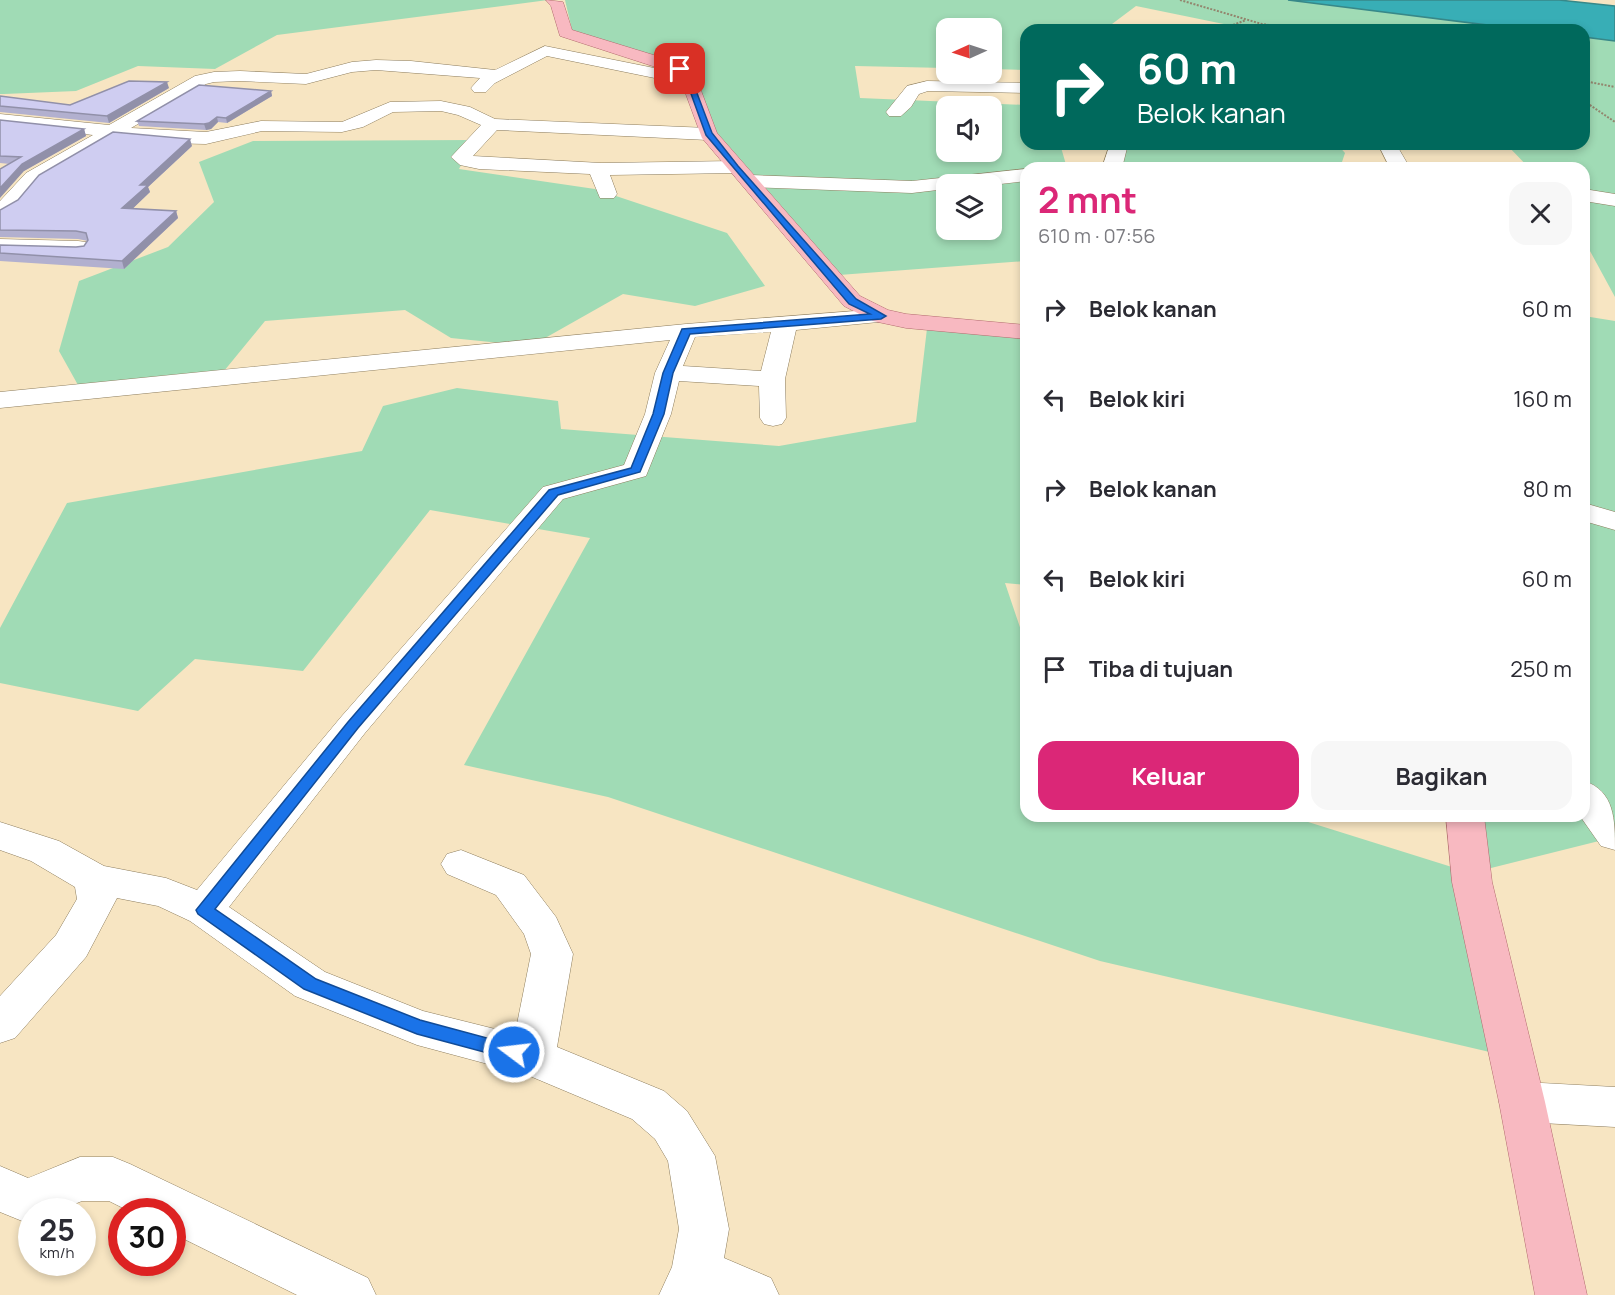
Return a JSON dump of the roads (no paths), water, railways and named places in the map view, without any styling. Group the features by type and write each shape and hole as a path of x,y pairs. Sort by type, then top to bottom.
{"main road":[{"path":"553,0 558,5 565,33 680,69 689,80 708,134 852,302 881,316 906,321 1020,331"},
{"path":"1466,822 1472,882 1522,1102 1561,1295"}],"street":[{"path":"441,106 472,96 497,75 545,51 689,80"},
{"path":"0,210 12,202 33,177 201,80 220,75 309,79 357,66 386,65 497,75"},
{"path":"390,107 407,86 408,77 426,69"},
{"path":"895,112 905,103 913,90 927,86 1020,87"},
{"path":"0,119 166,137 206,138 261,126 342,127 357,123 390,107 441,106 464,111 492,124 708,134"},
{"path":"492,124 461,158 479,163 743,174 912,187 1020,176"},
{"path":"601,169 600,176 607,194"},
{"path":"1590,196 1615,200"},
{"path":"0,244 78,247"},
{"path":"0,400 686,331 881,316"},
{"path":"773,418 772,379 785,325"},
{"path":"204,910 353,725 553,493 636,470 658,414 668,373 686,331"},
{"path":"668,373 772,379"},
{"path":"1590,514 1615,521"},
{"path":"1590,802 1615,836"},
{"path":"0,836 45,851 94,879 166,893 204,910 310,984 417,1027 533,1058 648,1105 670,1125 691,1156 704,1229 691,1283 753,1295"},
{"path":"461,864 510,885 542,928 552,954 533,1058"},
{"path":"0,1025 71,946 97,899 94,879"},
{"path":"1522,1102 1615,1107"},
{"path":"0,1188 27,1201 80,1179 113,1179 350,1295"}],"water":[{"path":"1288,0 1559,0 1615,6 1615,41 1590,38 1590,24 1479,24"}]}
